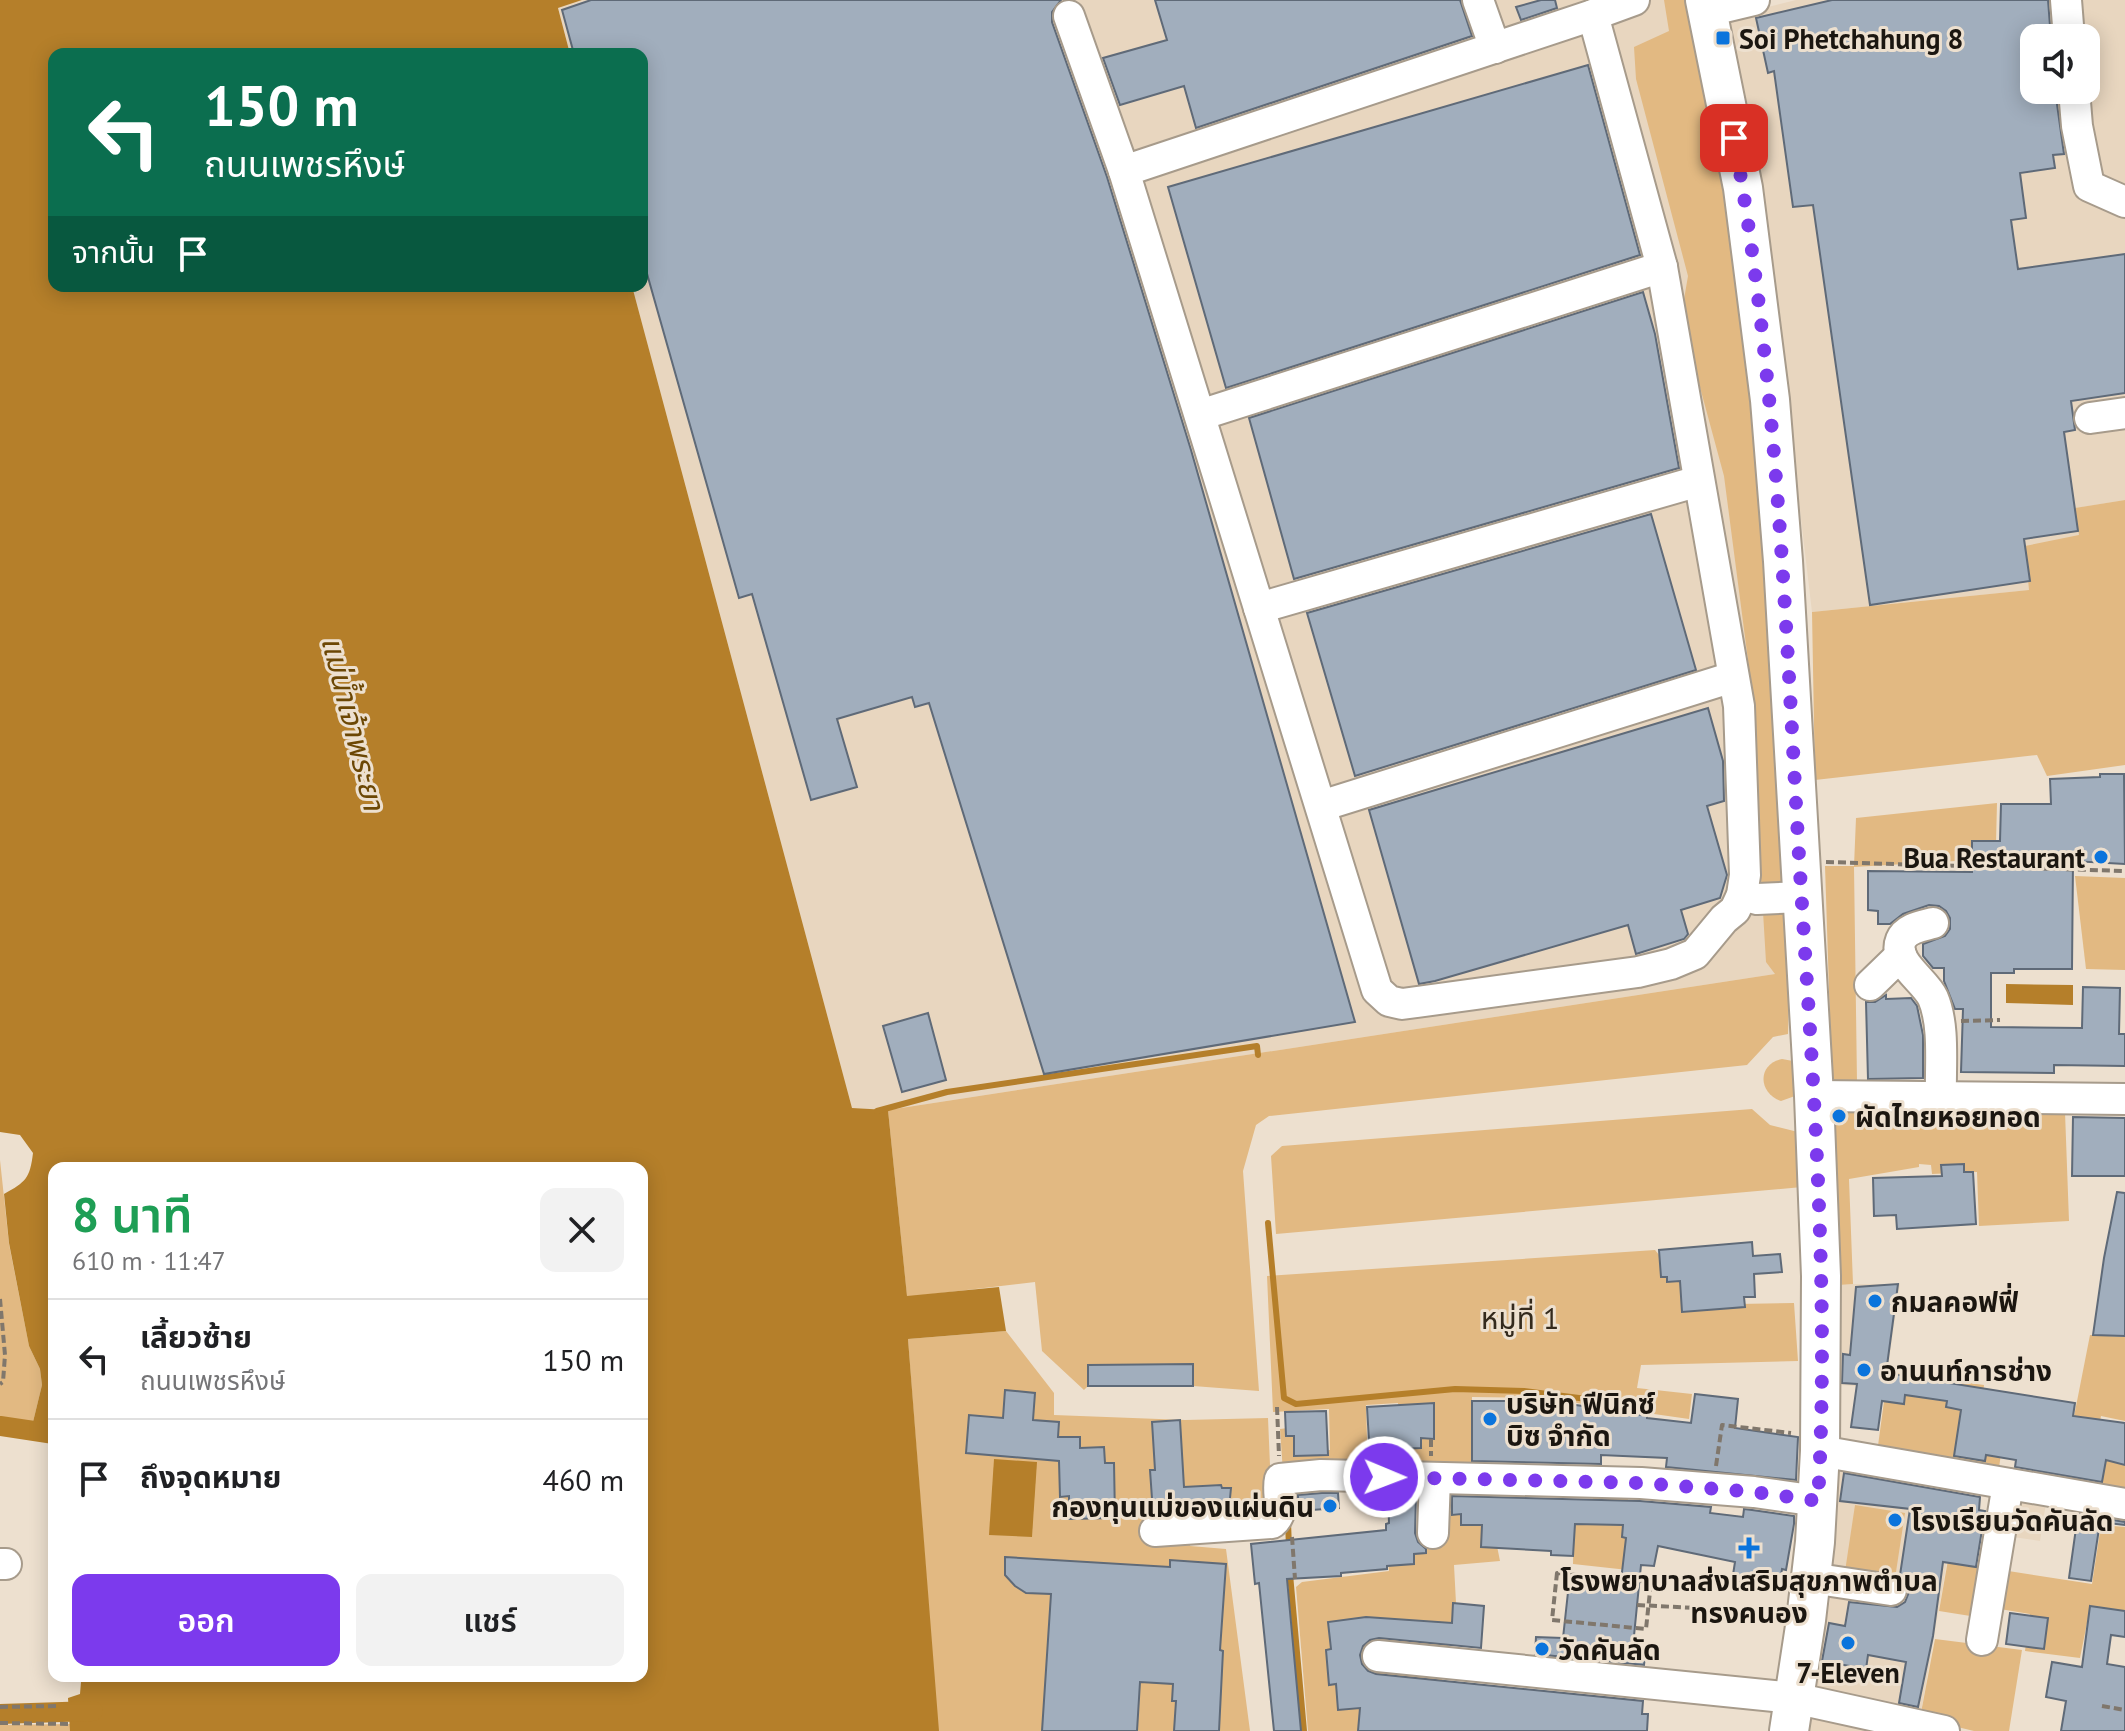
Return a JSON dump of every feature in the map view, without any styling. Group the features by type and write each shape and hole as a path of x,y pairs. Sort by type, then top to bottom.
{"main road":[{"path":"1706,5 1743,188 1770,400 1783,561 1814,1096 1821,1276 1809,1442 1818,1501 1792,1714"}],"street":[{"path":"1478,0 1495,48"},
{"path":"1124,171 1634,0"},
{"path":"1706,5 1754,0"},
{"path":"2066,0 2068,24"},
{"path":"1069,16 1124,171 1377,990 1389,1001 1402,1004 1638,972 1671,964 1688,958 1703,947 1724,919 1735,910 1742,895 1745,875 1739,706 1662,267 1593,15"},
{"path":"2075,104 2089,186 2125,202"},
{"path":"1200,415 1662,267"},
{"path":"2090,418 2125,413"},
{"path":"1259,608 1699,481"},
{"path":"1321,806 1733,677"},
{"path":"1742,895 1757,899 1802,897"},
{"path":"1933,923 1912,929 1902,937 1901,955 1932,995 1939,1021 1941,1097"},
{"path":"1870,985 1901,955"},
{"path":"1814,1096 2125,1099"},
{"path":"1809,1442 2008,1484 2125,1504"},
{"path":"1155,1531 1272,1523 1281,1510 1280,1479 1321,1475 1570,1480 1713,1489 1818,1501"},
{"path":"1433,1533 1435,1478"},
{"path":"1982,1640 2008,1484"},
{"path":"1811,1578 1891,1590"},
{"path":"1378,1656 1792,1714 1934,1730"}],"path":[{"path":"1816,861 2125,871"},
{"path":"1939,1021 2000,1020"},
{"path":"0,1299 5,1355 3,1382 0,1384"},
{"path":"1277,1407 1280,1479"},
{"path":"1713,1489 1722,1425 1809,1442"},
{"path":"1291,1525 1295,1579"},
{"path":"1557,1573 1651,1582 1648,1606 1646,1629 1552,1620 1557,1573"},
{"path":"1637,1605 1696,1608"},
{"path":"0,1707 56,1706"},
{"path":"2102,1706 2125,1710"},
{"path":"0,1723 70,1724"}],"shaded area":[{"path":"582,0 1669,0 1743,439 1775,974 888,1110 852,1108 634,292 648,292 648,48 568,48 558,8"},
{"path":"1664,0 1689,0 1719,150 1748,345 1790,969 1788,1034 1773,1037 1747,1065 1269,1116 1256,1125 1243,1171 1259,1391 1193,1386 1193,1364 1089,1365 1088,1386 1084,1390 1042,1351 1035,1282 907,1297 888,1110 1775,974 1766,962 1748,660 1724,476 1681,317 1688,276 1636,79 1634,47 1669,31"},
{"path":"1796,0 2125,0 2125,500 2076,508 2080,535 2030,590 1812,612 1775,298 1729,17"},
{"path":"2125,500 2125,765 2047,776 2037,755 1815,780 1812,612 2029,590 2025,546 2079,535 2075,508"},
{"path":"1997,803 1996,843 1973,860 1854,867 1857,1082 1832,1082 1825,866 1854,866 1856,818"},
{"path":"2075,876 2125,878 2125,970 2086,969"},
{"path":"1782,1059 1793,1061 1795,1096 1781,1101 1768,1092 1764,1079 1768,1067"},
{"path":"1835,1107 2065,1112 2069,1221 1979,1226 1977,1172 1932,1174 1931,1165 1919,1164 1919,1167 1849,1179 1853,1284 1839,1285"},
{"path":"1752,1109 1770,1125 1798,1132 1802,1187 1276,1234 1271,1156 1282,1146"},
{"path":"0,1160 9,1244 29,1346 40,1369 42,1385 33,1422 0,1417"},
{"path":"1655,1250 1686,1288 1681,1305 1794,1303 1798,1361 1641,1365 1637,1388 1692,1394 1689,1419 1542,1398 1472,1397 1472,1475 1401,1473 1398,1403 1366,1405 1368,1474 1283,1472 1280,1429 1296,1427 1296,1449 1330,1450 1329,1409 1273,1412 1267,1276"},
{"path":"1900,1284 1885,1388 1840,1385 1839,1285"},
{"path":"1006,1331 1054,1393 1054,1415 1185,1420 1268,1418 1272,1513 1190,1522 1188,1507 1190,1546 1226,1549 1250,1731 938,1731 908,1339"},
{"path":"2090,1335 2125,1337 2125,1421 2101,1416 2085,1491 2060,1488"},
{"path":"1888,1372 1984,1385 1981,1414 2006,1418 1998,1475 1877,1453"},
{"name":"โรงเรียนวัดคันลัด","path":"1838,1460 1961,1480 1920,1718 1813,1696 1832,1589"},
{"path":"2106,1460 2125,1465 2125,1495 2101,1488"},
{"path":"1594,1486 1628,1489 1628,1570 1573,1564 1574,1513 1592,1515"},
{"path":"2013,1491 2047,1497 2040,1541 2006,1536"},
{"path":"1855,1505 1905,1513 1894,1585 1844,1578"},
{"path":"1422,1511 1490,1511 1500,1561 1454,1565 1456,1603 1433,1731 1308,1731 1296,1587 1302,1582 1389,1571 1388,1562 1409,1557"},
{"path":"2101,1525 2125,1527 2125,1615 2089,1613 2080,1658 2025,1651 2030,1614 1994,1608 2002,1570 2092,1584"},
{"path":"1948,1560 1991,1568 1983,1618 1939,1611"},
{"path":"1935,1639 2022,1650 2009,1731 1974,1731 1920,1718"},
{"path":"1811,1713 1895,1731 1808,1731"},
{"path":"70,1724 70,1731 0,1731 0,1725"}],"water":[{"name":"แม่น้ำเจ้าพระยา","path":"0,0 582,0 558,8 568,48 48,48 48,292 634,292 852,1108 888,1110 907,1296 999,1287 1006,1331 908,1339 939,1731 70,1731 68,1698 80,1694 81,1682 648,1682 648,1162 48,1162 48,1436 33,1422 42,1385 40,1369 29,1346 9,1243 4,1194 26,1178 33,1153 20,1135 0,1132"},
{"path":"2006,984 2073,985 2073,1005 2006,1003"},
{"path":"994,1459 1037,1462 1032,1537 989,1535"}],"building":[{"path":"591,0 1061,0 1052,12 1052,22 1107,177 1191,450 1355,1022 1044,1074 929,703 915,707 912,697 837,719 857,787 811,800 752,594 739,598 648,277 648,48 572,48 562,10"},
{"path":"1155,0 1460,0 1472,36 1196,128 1184,86 1120,105 1103,58 1167,40"},
{"path":"1541,0 1555,0 1557,8 1521,20 1516,7"},
{"path":"1832,0 2048,0 2050,24 2020,24 2020,104 2057,104 2064,154 2053,155 2055,168 2020,173 2026,218 2011,220 2018,269 2125,254 2125,393 2071,401 2075,430 2064,432 2078,531 2024,539 2030,581 1870,605 1813,205 1793,207 1774,71 1768,73 1756,18"},
{"path":"1588,65 1640,255 1226,388 1168,187"},
{"path":"1643,292 1655,334 1679,468 1294,579 1249,418"},
{"path":"1651,514 1696,670 1355,776 1307,613"},
{"path":"1708,708 1723,761 1724,801 1707,806 1727,875 1720,898 1681,910 1688,934 1684,939 1636,954 1628,925 1419,984 1369,810"},
{"path":"2100,774 2124,774 2125,864 2073,861 2072,969 2014,969 2014,973 1991,973 1991,1027 2082,1028 2083,987 2120,988 2119,1034 2125,1034 2125,1066 2054,1065 2054,1073 1961,1072 1963,1009 1955,1009 1944,981 1944,968 1933,968 1923,956 1923,944 1945,936 1950,929 1950,918 1939,906 1929,905 1903,914 1890,924 1878,924 1878,911 1868,910 1868,871 1972,872 1972,841 2000,841 2001,804 2051,804 2050,779 2100,777"},
{"path":"1886,995 1886,999 1911,998 1917,1006 1923,1035 1923,1078 1868,1079 1866,1002 1875,1002"},
{"path":"928,1013 946,1080 902,1092 883,1026"},
{"path":"2073,1117 2125,1118 2125,1176 2072,1176"},
{"path":"1964,1164 1964,1172 1973,1172 1976,1224 1897,1229 1896,1215 1874,1216 1873,1178 1942,1176 1941,1165"},
{"path":"2117,1192 2125,1193 2125,1336 2093,1335 2104,1258"},
{"path":"1752,1242 1753,1256 1780,1254 1782,1272 1754,1274 1755,1297 1744,1297 1745,1307 1682,1312 1680,1281 1667,1282 1667,1277 1661,1277 1659,1250"},
{"path":"1898,1284 1886,1373 2075,1403 2073,1416 2125,1423 2125,1465 2106,1460 2102,1482 2015,1467 2016,1460 1986,1455 1985,1461 1954,1456 1961,1410 1946,1407 1947,1401 1905,1395 1904,1404 1882,1401 1878,1430 1851,1427 1857,1384 1842,1383 1843,1354 1850,1355 1856,1287"},
{"path":"1193,1364 1193,1386 1088,1386 1088,1365"},
{"path":"1005,1390 1035,1393 1033,1420 1059,1422 1058,1437 1080,1437 1080,1448 1104,1447 1105,1463 1114,1463 1115,1518 1069,1519 1069,1496 1060,1497 1059,1461 966,1453 969,1415 1003,1418"},
{"path":"1695,1394 1738,1399 1735,1428 1798,1437 1796,1480 1666,1467 1667,1458 1601,1455 1601,1464 1472,1461 1472,1401 1545,1401 1613,1410 1613,1414 1647,1415 1647,1418 1691,1423"},
{"path":"1434,1403 1434,1439 1421,1438 1421,1448 1398,1449 1398,1459 1370,1458 1367,1407"},
{"path":"1326,1411 1328,1455 1294,1456 1294,1436 1286,1436 1285,1412"},
{"path":"1180,1420 1184,1487 1221,1485 1222,1488 1231,1488 1229,1508 1153,1513 1150,1470 1155,1470 1152,1422"},
{"path":"1844,1473 1980,1497 1979,1510 1985,1511 1976,1567 1943,1562 1933,1636 1918,1707 1899,1703 1906,1662 1868,1655 1866,1669 1822,1661 1829,1623 1845,1626 1849,1602 1897,1607 1905,1602 1909,1592 1907,1583 1900,1575 1910,1509 1840,1501"},
{"path":"1338,1493 1339,1508 1298,1511 1298,1495"},
{"path":"1388,1495 1416,1495 1415,1533 1426,1553 1414,1554 1414,1564 1341,1573 1341,1576 1287,1579 1301,1731 1274,1731 1259,1583 1255,1584 1251,1544 1386,1530 1389,1523"},
{"path":"1452,1496 1640,1501 1711,1507 1710,1513 1743,1517 1744,1509 1794,1516 1794,1524 1786,1570 1782,1569 1779,1586 1732,1581 1735,1562 1658,1546 1654,1566 1641,1565 1633,1646 1646,1648 1644,1665 1535,1654 1536,1637 1563,1638 1569,1583 1620,1589 1626,1538 1622,1537 1623,1525 1575,1524 1573,1556 1551,1555 1551,1551 1481,1547 1482,1525 1461,1525 1461,1514 1452,1515"},
{"path":"2078,1514 2125,1522 2125,1525 2100,1522 2091,1581 2069,1578"},
{"path":"1005,1557 1170,1567 1170,1560 1226,1564 1219,1731 1174,1731 1176,1701 1172,1701 1173,1684 1140,1682 1137,1731 1042,1731 1051,1594 1026,1593 1015,1586 1005,1575"},
{"path":"1453,1603 1484,1606 1481,1648 1379,1638 1363,1646 1360,1655 1362,1664 1376,1674 1643,1701 1642,1714 1648,1714 1647,1731 1358,1731 1360,1708 1338,1710 1336,1684 1329,1685 1326,1650 1331,1649 1328,1622 1366,1617 1452,1623"},
{"path":"2090,1606 2125,1611 2125,1637 2111,1635 2107,1664 2125,1667 2125,1731 2061,1731 2066,1701 2046,1697 2052,1662 2082,1667"},
{"path":"2010,1613 2048,1618 2044,1649 2006,1644"}],"waterway":[{"path":"877,1111 947,1092 1257,1046 1258,1055"},
{"path":"1268,1223 1284,1398 1296,1404 1455,1389 1524,1391 1626,1404"},
{"path":"0,1426 48,1433"},
{"path":"1288,1522 1289,1547"},
{"path":"1290,1574 1304,1731"},
{"path":"0,1714 93,1711"}],"place":[{"name":"Soi Phetchahung 8","path":"1723,38"},
{"name":"Bua Restaurant","path":"2101,857"},
{"name":"ผัดไทยหอยทอด","path":"1839,1116"},
{"name":"กมลคอฟฟี่","path":"1875,1301"},
{"name":"อานนท์การช่าง","path":"1864,1370"},
{"name":"บริษัท ฟีนิกซ์ บิซ จำกัด","path":"1490,1419"},
{"name":"กองทุนแม่ของแผ่นดิน","path":"1330,1506"},
{"name":"โรงเรียนวัดคันลัด","path":"1895,1520"},
{"name":"โรงพยาบาลส่งเสริมสุขภาพตำบล ทรงคนอง","path":"1749,1548"},
{"name":"7-Eleven","path":"1848,1643"},
{"name":"วัดคันลัด","path":"1542,1649"}],"district":[{"name":"หมู่ที่ 1","path":"1520,1317"}],"route":[{"path":"1384,1477 1641,1483 1754,1492 1818,1501 1821,1386 1819,1204 1783,561 1770,400 1734,138"}]}
